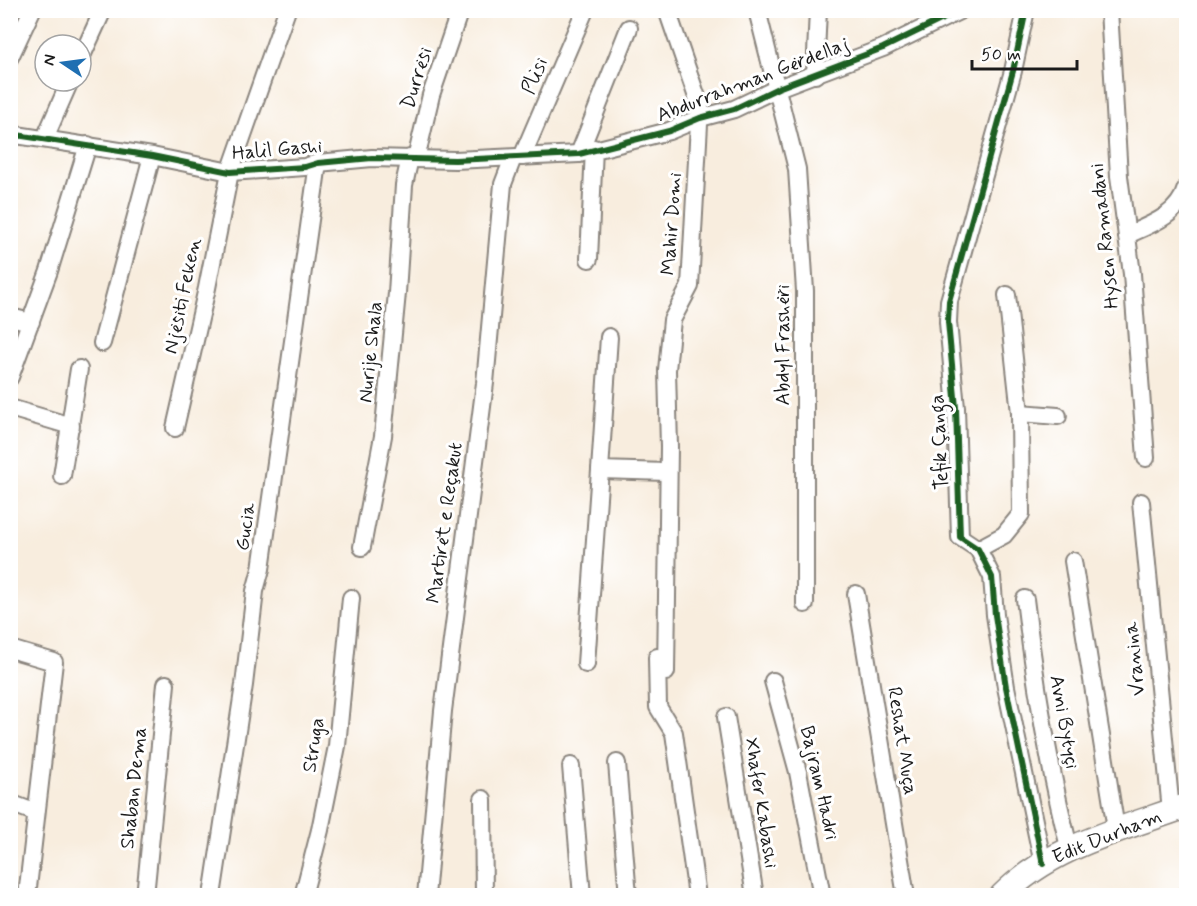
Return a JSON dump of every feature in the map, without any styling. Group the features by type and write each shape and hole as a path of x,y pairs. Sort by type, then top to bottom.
{"street":[{"path":"10,57 32,10"},
{"path":"92,33 103,10"},
{"name":"Njësiti Feken","path":"175,428 207,288 230,172 286,10"},
{"name":"Durrësi","path":"413,159 431,95 460,10"},
{"name":"Plisi","path":"518,158 585,10"},
{"name":"Mahir Domi","path":"666,672 667,370 672,320 690,286 700,118 700,106 667,10"},
{"name":"Abdyl Frashëri","path":"757,10 778,88 796,169 805,291 805,604"},
{"path":"815,75 818,10"},
{"name":"Abdurrahman Gërdellaj","path":"518,158 586,151 669,131 700,118 734,109 778,88 815,75 930,19 961,10"},
{"name":"Tefik Çanga","path":"1026,10 1013,71 950,301 948,322 956,408 960,537 978,549 992,577 994,615 1006,687 1043,864"},
{"name":"Hysen Ramadani","path":"1109,10 1119,176 1127,235 1146,458"},
{"path":"589,259 586,151 629,28"},
{"path":"45,138 65,93"},
{"name":"Halil Gashi","path":"10,134 152,156 230,172 305,167 318,163 372,158 518,158"},
{"path":"10,377 31,322 88,145"},
{"path":"102,343 152,156"},
{"name":"Martirët e Reçakut","path":"426,896 443,711 486,372 503,184 518,158"},
{"name":"Nurije Shala","path":"362,548 383,436 398,293 404,185 413,159"},
{"name":"Gucia","path":"212,896 244,685 255,591 261,569 300,304 318,163"},
{"path":"1127,235 1170,213 1186,195"},
{"path":"978,549 1004,535 1021,514 1020,413 1007,295"},
{"path":"10,317 31,322"},
{"path":"586,664 609,337"},
{"path":"62,476 79,369"},
{"path":"10,408 71,426"},
{"path":"1020,413 1058,416"},
{"path":"600,470 667,472"},
{"name":"Vranina","path":"1141,502 1179,808"},
{"path":"1073,561 1116,829"},
{"path":"656,569 658,707 674,733 697,896"},
{"name":"Reshat Muça","path":"856,594 906,896"},
{"name":"Struga","path":"303,896 320,830 337,746 351,598"},
{"name":"Avni Bytyçi","path":"1025,599 1034,679 1050,772 1070,851"},
{"path":"10,649 54,662 34,812 27,896"},
{"name":"Bajram Hadri","path":"773,681 798,772 822,896"},
{"name":"Shaban Dema","path":"145,896 166,684"},
{"name":"Xhafer Kabashi","path":"726,717 754,896"},
{"path":"617,763 628,896"},
{"path":"571,766 582,896"},
{"path":"483,799 484,896"},
{"path":"10,803 34,812"},
{"name":"Edit Durham","path":"1002,896 1016,881 1043,864 1116,829 1179,808"}],"cycle path":[{"path":"10,134 152,156 230,172 305,167 318,163 372,158 455,160 579,154 669,131 700,118 734,109 778,88 883,48 961,10"},
{"path":"1026,10 1013,71 949,301 948,322 956,408 960,537 978,549 992,577 995,615 1006,687 1043,864"}]}
